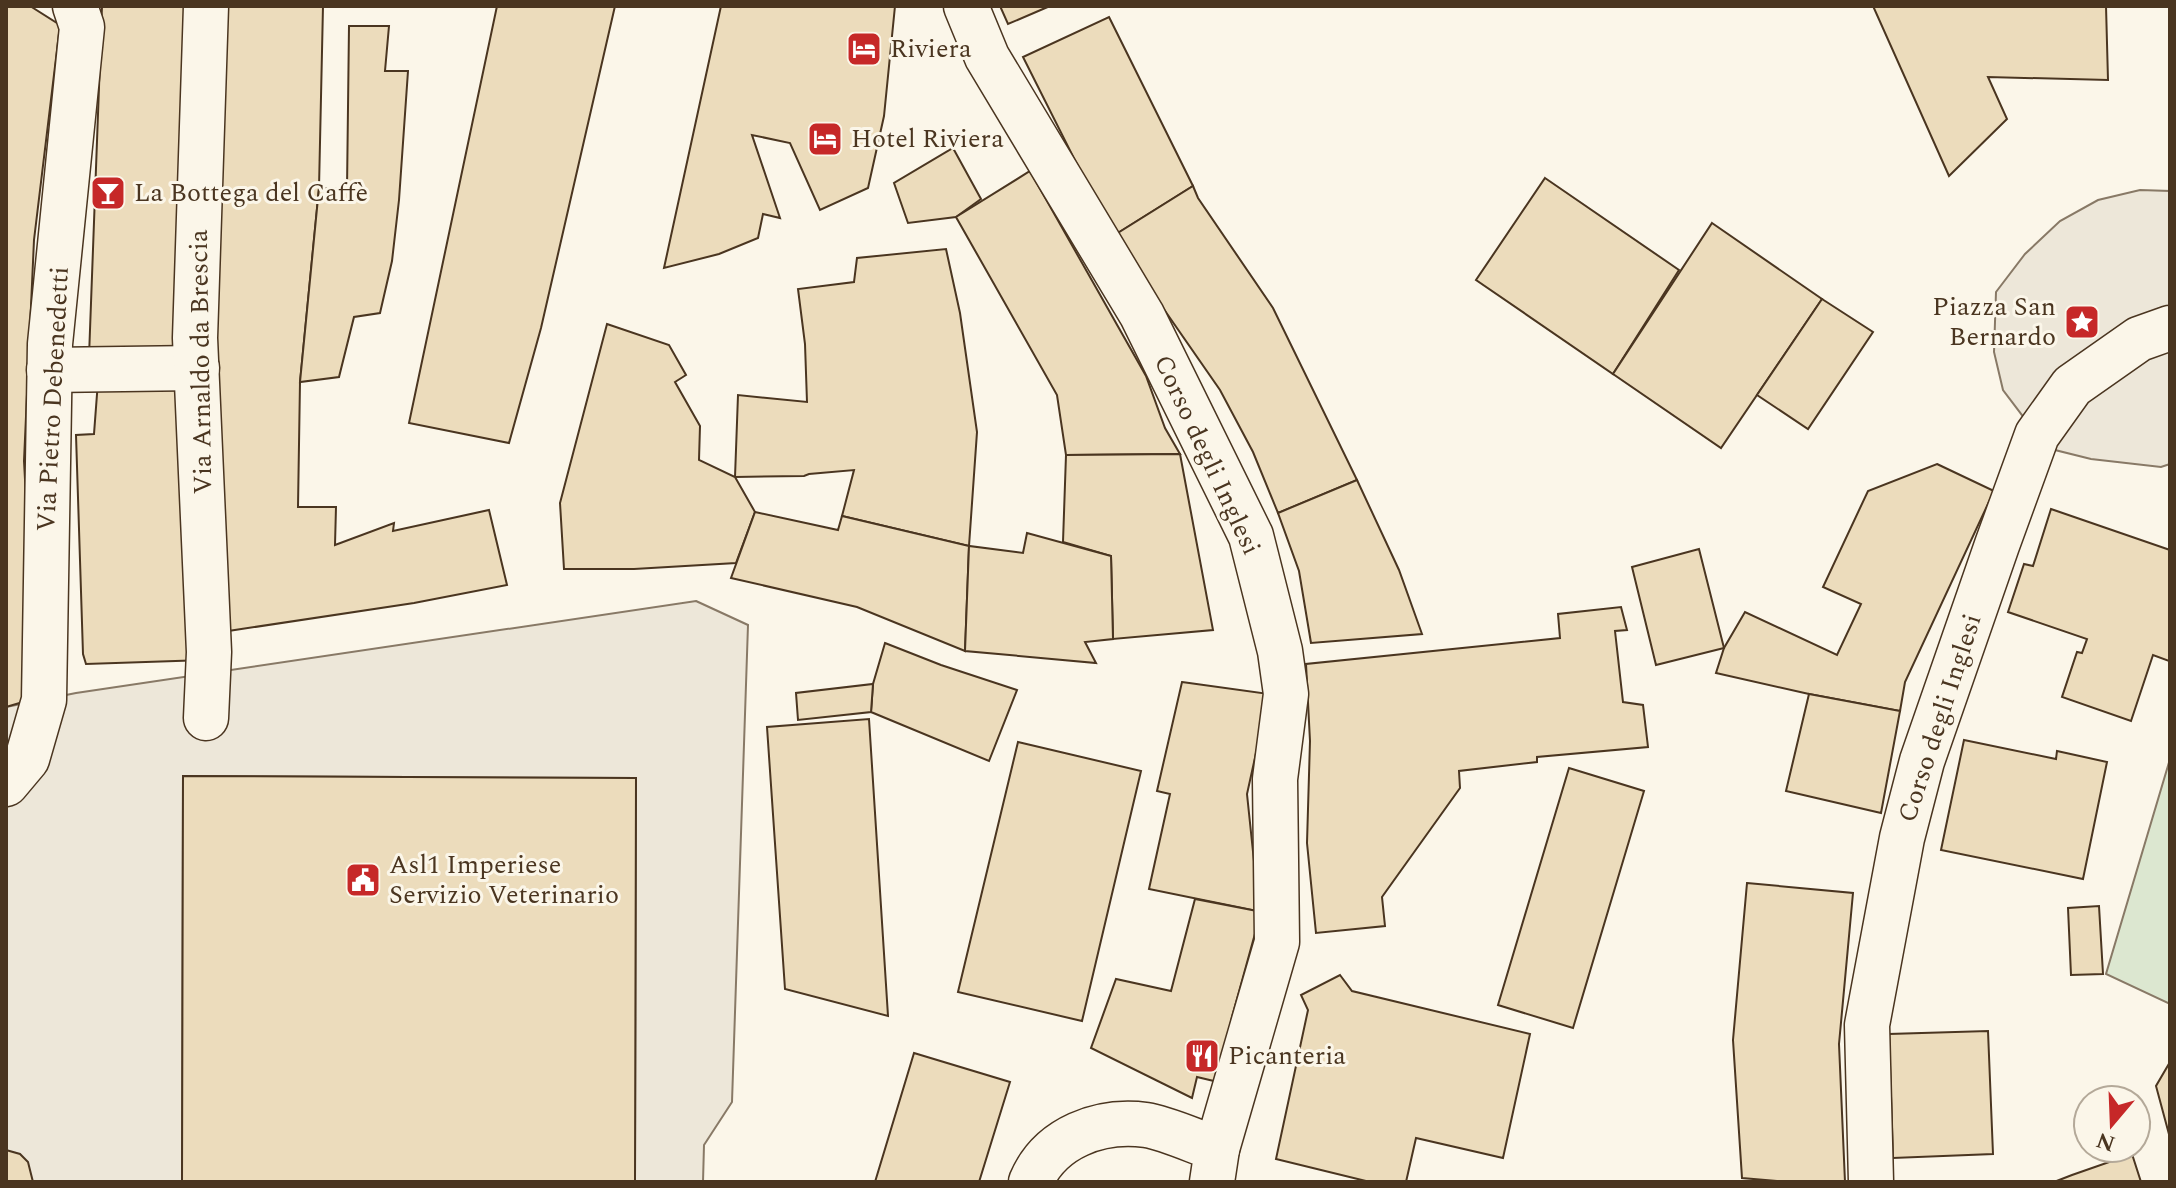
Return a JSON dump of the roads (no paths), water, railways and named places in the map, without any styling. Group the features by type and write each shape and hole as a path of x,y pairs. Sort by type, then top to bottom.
{"street":[{"name":"Via Pietro Debenedetti","path":"6,784 27,759 44,700 49,370 82,27 75,6"},
{"name":"Via Arnaldo da Brescia","path":"206,6 195,338 209,652 206,718"},
{"name":"Corso degli Inglesi","path":"966,6 987,57 1142,315 1251,536 1280,651 1286,694 1275,779 1277,942 1215,1166"},
{"name":"Corso degli Inglesi","path":"1871,1182 1867,1025 1902,838 1922,761 1997,545 2037,435 2072,386 2139,339 2170,328"},
{"path":"49,370 197,368"},
{"path":"1031,1182 1056,1148 1083,1130 1116,1123 1149,1125 1215,1166"}],"place":[{"name":"Riviera","path":"864,49"},
{"name":"Hotel Riviera","path":"825,139"},
{"name":"La Bottega del Caffè","path":"108,193"},
{"name":"Piazza San Bernardo","path":"2082,322"},
{"name":"Asl1 Imperiese Servizio Veterinario","path":"363,880"},
{"name":"Picanteria","path":"1202,1056"}]}
